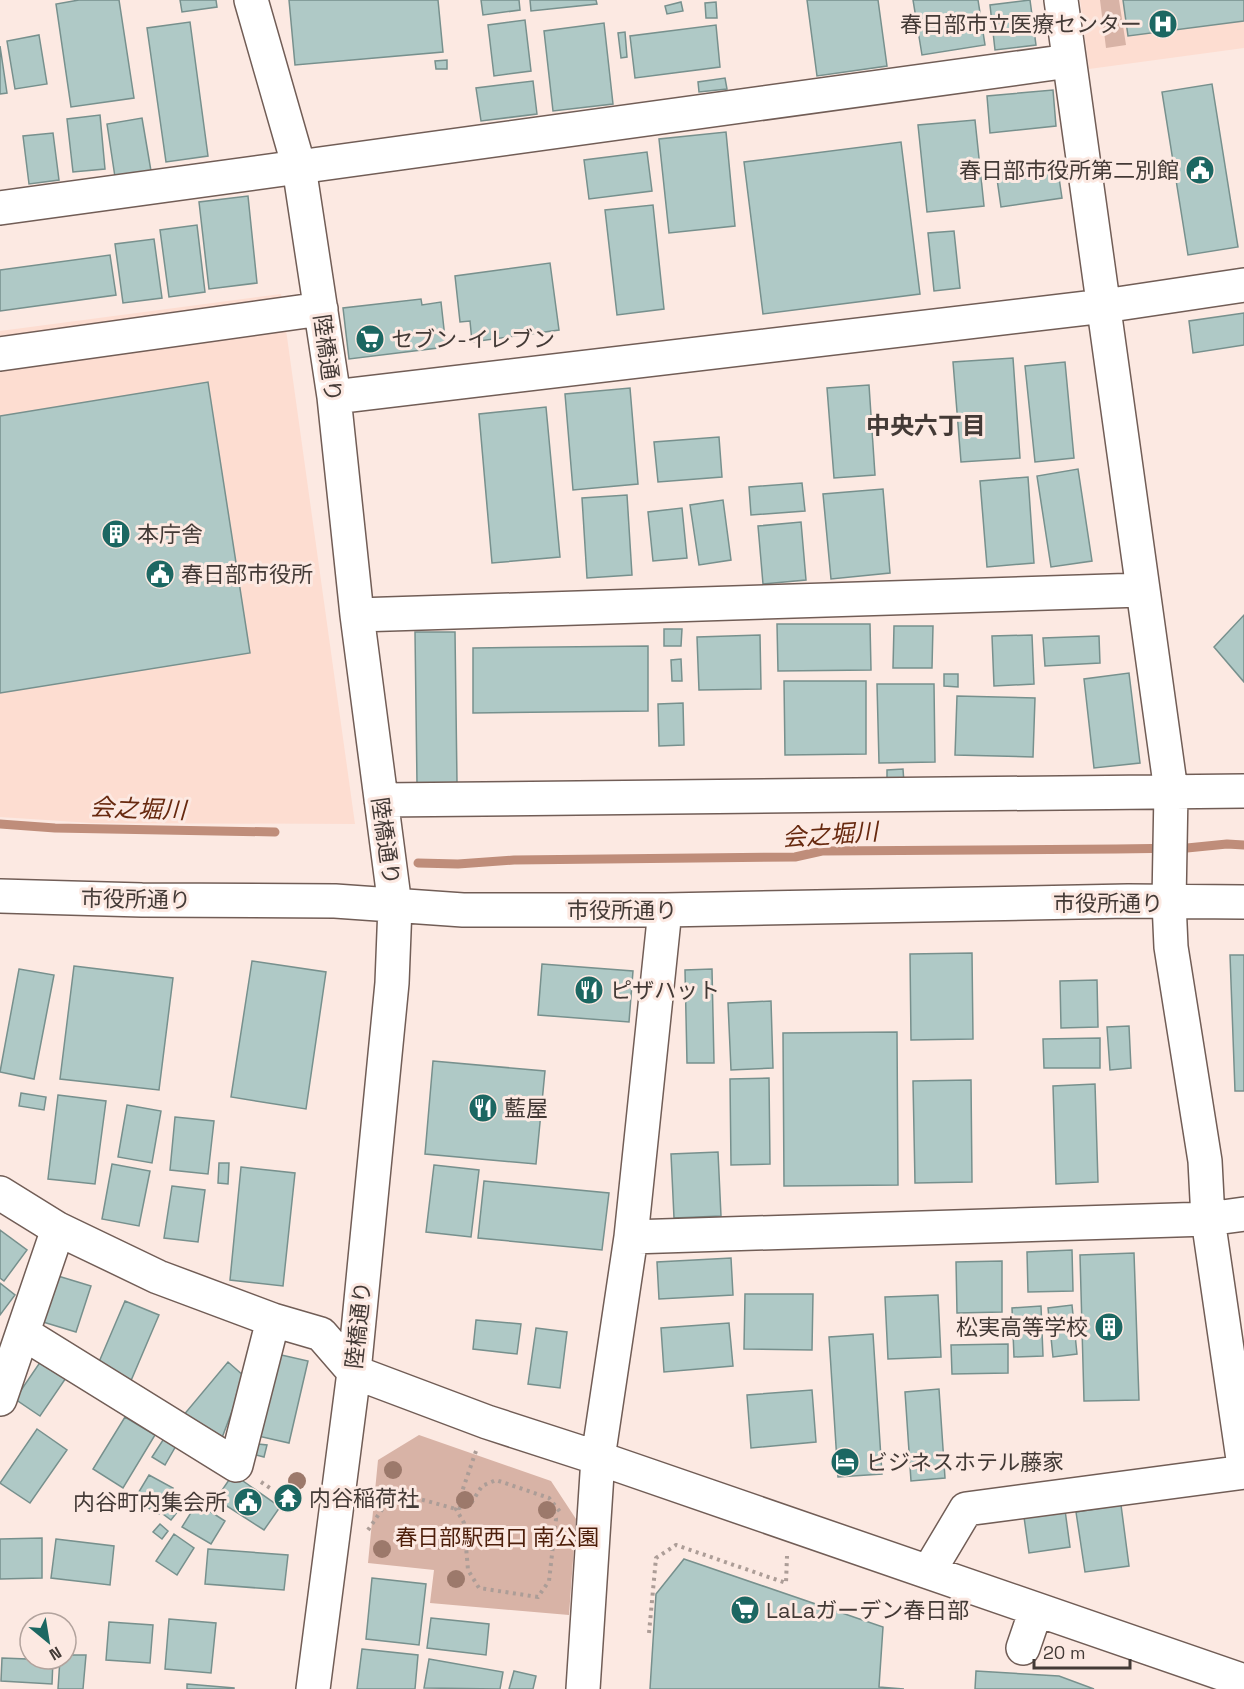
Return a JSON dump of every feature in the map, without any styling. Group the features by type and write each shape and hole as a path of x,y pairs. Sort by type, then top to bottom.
{"street":[{"name":"陸橋通り","path":"251,0 298,167 321,309 334,397 357,615 393,890 392,983 354,1372 314,1689"},
{"path":"1061,0 1171,803 1169,887 1171,947 1204,1161 1208,1220 1244,1466"},
{"path":"0,208 1069,61"},
{"path":"334,397 1104,306 1244,285"},
{"path":"0,354 321,309"},
{"path":"357,615 1142,590"},
{"path":"382,810 1171,803 1244,791"},
{"name":"市役所通り","path":"0,896 142,900 335,901 393,890 463,910 664,910 1104,902 1169,887 1244,902"},
{"path":"584,1689 598,1458 632,1237 664,910"},
{"path":"0,1193 58,1229 158,1277 273,1320 321,1334 354,1372 488,1422 1244,1681"},
{"path":"632,1237 1208,1220 1244,1214"},
{"path":"0,1400 58,1229"},
{"path":"23,1333 236,1465 273,1320"},
{"path":"928,1571 966,1509 1244,1472"},
{"path":"1023,1648 1036,1610"}],"path":[{"path":"479,1444 456,1509 464,1523 468,1570 479,1588 538,1597 549,1581 556,1519 549,1498"},
{"path":"394,1492 456,1509 471,1505 482,1486 496,1480 549,1498 562,1515"},
{"path":"649,1633 656,1558 676,1545 786,1583 788,1550"}],"shaded area":[{"name":"春日部市立医療センター","path":"1080,0 1244,0 1244,48 1089,69"},
{"name":"春日部市役所","path":"281,294 355,824 91,823 0,817 0,331"}],"green space":[{"path":"1100,0 1119,0 1126,45 1106,48"},
{"name":"春日部駅西口 南公園","path":"419,1435 551,1481 576,1519 569,1615 430,1603 434,1570 368,1563 378,1460"}],"building":[{"path":"79,0 119,0 134,98 71,107 56,4"},
{"path":"180,0 216,0 217,7 182,12"},
{"path":"289,0 438,0 443,52 295,65"},
{"path":"481,0 519,0 520,10 483,15"},
{"path":"530,0 596,0 597,4 531,11"},
{"path":"807,0 878,0 887,66 817,76"},
{"path":"913,0 978,0 985,45 922,55"},
{"path":"1030,0 1036,45 995,50 990,5"},
{"path":"1123,0 1244,0 1244,21 1128,36"},
{"path":"681,2 683,11 667,14 665,6"},
{"path":"716,2 717,18 706,18 705,3"},
{"path":"525,20 531,71 494,76 488,25"},
{"path":"190,22 208,156 166,162 147,28"},
{"path":"604,23 613,104 553,111 544,31"},
{"path":"716,25 720,67 635,78 630,36"},
{"path":"625,32 627,57 621,58 618,33"},
{"path":"39,35 47,84 15,89 7,41"},
{"path":"0,46 7,93 0,94"},
{"path":"447,60 447,69 436,69 435,61"},
{"path":"725,78 727,89 699,92 698,82"},
{"path":"533,81 537,114 481,121 476,88"},
{"name":"春日部市役所第二別館","path":"1212,84 1238,247 1188,255 1162,92"},
{"path":"1053,90 1056,126 990,133 987,96"},
{"path":"100,115 105,169 73,172 67,119"},
{"path":"142,118 151,171 115,177 107,124"},
{"path":"975,120 984,206 927,212 918,125"},
{"path":"726,132 735,226 669,233 659,139"},
{"path":"53,133 59,180 29,184 23,136"},
{"path":"901,142 920,294 763,314 744,162"},
{"path":"647,152 652,191 589,199 584,160"},
{"path":"1057,164 1062,198 1001,207 996,172"},
{"path":"248,196 257,283 209,289 199,202"},
{"path":"653,205 664,309 617,315 605,210"},
{"path":"197,225 205,292 169,297 160,230"},
{"path":"954,231 960,288 934,291 928,233"},
{"path":"154,239 162,298 123,303 115,244"},
{"path":"110,255 116,295 0,311 0,270"},
{"path":"550,263 559,330 472,342 470,321 460,322 455,276"},
{"path":"421,299 422,305 441,302 446,347 349,359 343,308"},
{"path":"1244,313 1244,345 1193,353 1189,321"},
{"path":"1013,358 1020,458 961,462 953,362"},
{"path":"1065,362 1074,458 1035,462 1025,366"},
{"name":"本庁舎","path":"208,382 250,653 0,693 0,416"},
{"path":"869,385 875,475 834,478 827,388"},
{"path":"630,388 638,484 573,490 565,394"},
{"path":"546,407 560,557 492,563 479,414"},
{"path":"719,437 722,477 658,482 654,442"},
{"path":"1078,469 1092,561 1051,567 1037,476"},
{"path":"1028,477 1034,563 987,567 980,481"},
{"path":"802,483 805,511 751,515 749,487"},
{"path":"883,489 890,573 831,579 823,494"},
{"path":"627,495 632,575 587,578 582,498"},
{"path":"723,500 731,560 699,565 690,505"},
{"path":"682,508 687,558 653,561 648,512"},
{"path":"801,522 806,580 763,584 758,526"},
{"path":"1244,615 1244,682 1214,647"},
{"path":"777,624 870,624 871,670 778,671"},
{"path":"894,626 933,626 932,668 893,668"},
{"path":"664,629 682,629 681,646 664,646"},
{"path":"415,632 455,632 457,783 417,784"},
{"path":"760,635 761,689 699,690 697,637"},
{"path":"1032,635 1034,684 994,686 992,636"},
{"path":"1099,636 1100,663 1045,666 1043,638"},
{"path":"648,646 648,711 473,713 473,648"},
{"path":"681,659 682,681 672,681 671,660"},
{"path":"1129,673 1140,763 1094,768 1084,679"},
{"path":"944,674 958,674 958,687 944,686"},
{"path":"784,681 866,681 866,754 785,755"},
{"path":"877,684 934,684 935,762 879,763"},
{"path":"957,696 1035,698 1033,757 955,755"},
{"path":"683,703 684,745 659,746 658,704"},
{"path":"903,769 904,783 887,784 887,770"},
{"path":"972,953 973,1039 911,1040 910,954"},
{"path":"1230,955 1244,955 1244,1091 1235,1091"},
{"path":"252,961 326,972 306,1109 231,1097"},
{"path":"542,964 633,971 629,1022 538,1015"},
{"path":"74,966 173,978 159,1090 60,1079"},
{"path":"19,969 54,975 34,1079 0,1072"},
{"path":"712,969 714,1063 687,1063 685,970"},
{"path":"1097,980 1098,1027 1061,1028 1060,981"},
{"path":"771,1001 773,1068 731,1070 728,1003"},
{"path":"1129,1026 1131,1068 1110,1070 1107,1027"},
{"path":"897,1032 898,1185 784,1186 783,1033"},
{"path":"1100,1038 1100,1068 1044,1068 1043,1039"},
{"path":"433,1061 545,1071 536,1164 425,1154"},
{"path":"769,1078 770,1164 731,1165 730,1079"},
{"path":"971,1080 972,1182 915,1183 913,1081"},
{"path":"1095,1084 1098,1182 1056,1184 1053,1086"},
{"path":"21,1093 46,1097 44,1110 19,1106"},
{"path":"58,1095 106,1101 95,1184 48,1179"},
{"path":"127,1105 161,1111 152,1163 118,1157"},
{"path":"175,1117 214,1121 208,1174 170,1170"},
{"path":"718,1152 721,1216 674,1218 671,1154"},
{"path":"219,1163 229,1163 228,1184 218,1183"},
{"path":"112,1164 150,1171 139,1226 102,1219"},
{"path":"434,1165 479,1170 471,1237 426,1232"},
{"path":"241,1167 295,1173 283,1286 230,1280"},
{"path":"484,1181 609,1193 602,1250 478,1238"},
{"path":"172,1186 205,1190 198,1242 164,1238"},
{"path":"0,1230 27,1250 4,1281 0,1278"},
{"path":"1072,1250 1073,1291 1028,1292 1027,1252"},
{"name":"松実高等学校","path":"1134,1253 1139,1400 1084,1401 1080,1255"},
{"path":"731,1258 733,1295 659,1299 657,1262"},
{"path":"1002,1261 1002,1312 957,1313 956,1262"},
{"path":"58,1276 91,1286 76,1332 43,1322"},
{"path":"0,1283 15,1295 0,1315"},
{"path":"745,1294 813,1294 812,1350 744,1349"},
{"path":"938,1295 941,1357 888,1359 885,1297"},
{"path":"125,1301 159,1315 130,1383 96,1369"},
{"path":"1072,1305 1077,1354 1053,1357 1048,1308"},
{"path":"1041,1306 1043,1356 1014,1357 1012,1308"},
{"path":"476,1320 521,1324 517,1354 473,1349"},
{"path":"729,1323 733,1366 664,1372 661,1328"},
{"path":"536,1328 567,1332 560,1388 528,1384"},
{"path":"873,1334 882,1474 838,1477 829,1337"},
{"path":"1008,1344 1008,1373 952,1374 951,1345"},
{"path":"277,1354 308,1361 289,1443 258,1436"},
{"path":"43,1358 68,1375 40,1416 15,1399"},
{"path":"228,1362 245,1377 220,1443 182,1417"},
{"path":"939,1389 945,1478 911,1481 905,1392"},
{"path":"812,1390 816,1442 751,1448 747,1395"},
{"path":"125,1417 155,1435 123,1488 93,1469"},
{"path":"37,1429 67,1450 30,1503 0,1483"},
{"path":"165,1437 177,1444 165,1465 152,1457"},
{"path":"258,1444 267,1445 264,1457 256,1455"},
{"path":"233,1474 280,1507 264,1530 216,1499"},
{"path":"149,1475 173,1488 159,1514 134,1500"},
{"name":"内谷稲荷社","path":"285,1487 300,1498 292,1510 277,1499"},
{"path":"197,1503 225,1521 211,1544 182,1527"},
{"path":"170,1504 178,1511 171,1520 163,1514"},
{"path":"1121,1505 1129,1566 1085,1572 1076,1512"},
{"path":"1065,1510 1070,1547 1029,1553 1024,1517"},
{"path":"160,1524 168,1531 162,1539 153,1532"},
{"path":"174,1534 194,1548 177,1575 156,1561"},
{"path":"42,1538 42,1578 0,1579 0,1539"},
{"path":"56,1539 114,1546 110,1585 51,1578"},
{"path":"208,1549 288,1555 284,1590 205,1584"},
{"name":"LaLaガーデン春日部","path":"684,1559 883,1627 879,1687 904,1689 650,1689 656,1594"},
{"path":"372,1578 426,1584 419,1645 366,1639"},
{"path":"431,1618 489,1624 486,1655 427,1648"},
{"path":"169,1619 216,1623 211,1673 165,1669"},
{"path":"109,1622 153,1625 150,1663 106,1660"},
{"path":"362,1649 418,1655 415,1689 357,1689"},
{"path":"78,1655 86,1655 83,1689 58,1689 59,1671 78,1671"},
{"path":"2,1658 18,1659 18,1671 53,1671 52,1684 1,1681"},
{"path":"429,1659 503,1672 500,1689 424,1688"},
{"path":"514,1671 536,1676 533,1689 509,1689"},
{"path":"976,1671 1059,1676 1094,1689 975,1689"},
{"path":"187,1684 234,1688 234,1689 187,1689"}],"waterway":[{"name":"会之堀川","path":"0,824 55,828 275,832"},
{"name":"会之堀川","path":"418,863 795,857 822,851 1187,848 1227,844 1244,845"}],"place":[{"name":"春日部市立医療センター","path":"1163,24"},
{"name":"春日部市役所第二別館","path":"1200,170"},
{"name":"セブン-イレブン","path":"370,339"},
{"name":"本庁舎","path":"116,534"},
{"name":"春日部市役所","path":"160,574"},
{"name":"ピザハット","path":"589,990"},
{"name":"藍屋","path":"483,1108"},
{"name":"松実高等学校","path":"1109,1327"},
{"name":"ビジネスホテル藤家","path":"845,1462"},
{"name":"内谷稲荷社","path":"288,1498"},
{"name":"内谷町内集会所","path":"248,1502"},
{"name":"LaLaガーデン春日部","path":"745,1610"}],"district":[{"name":"中央六丁目","path":"926,426"}]}
